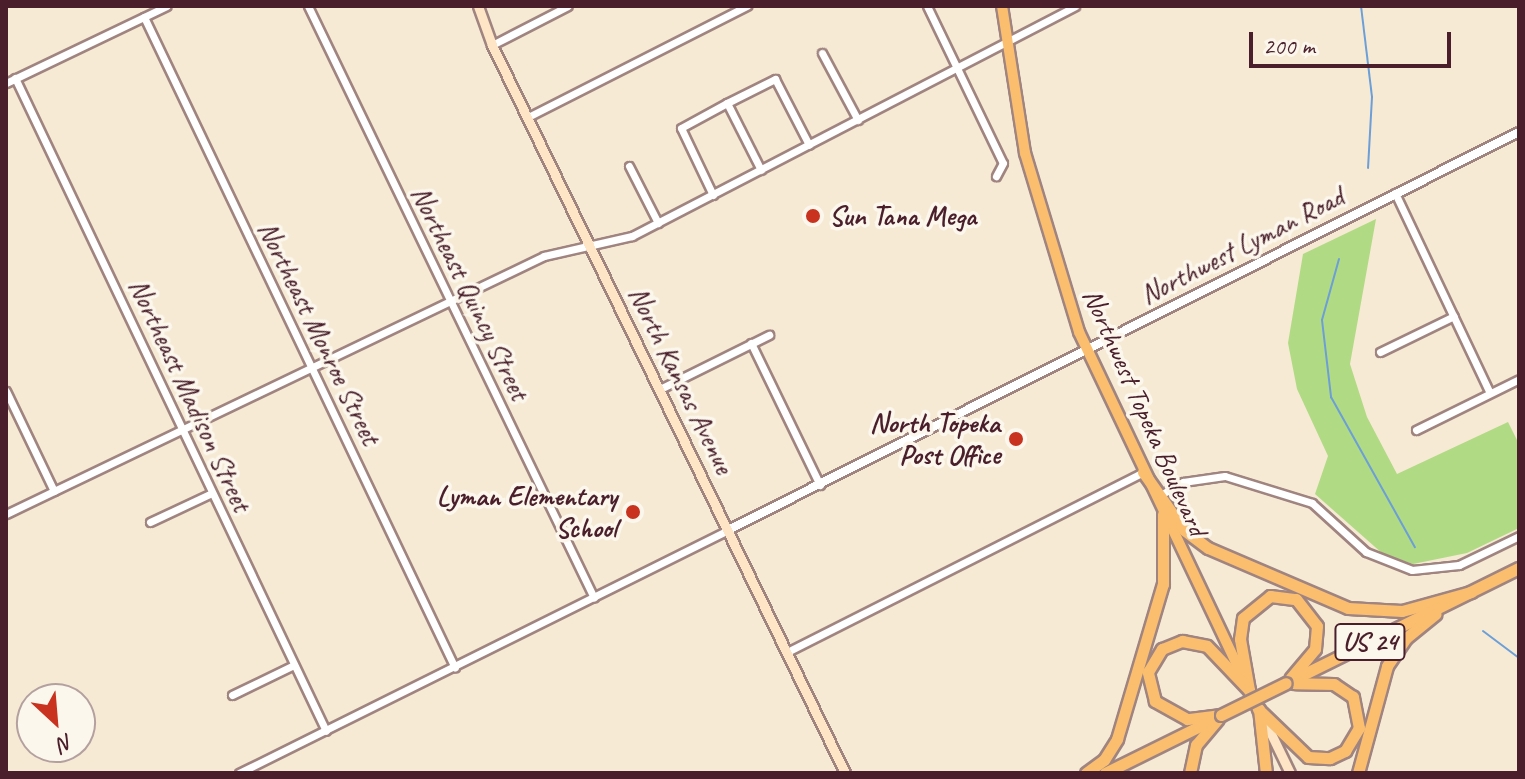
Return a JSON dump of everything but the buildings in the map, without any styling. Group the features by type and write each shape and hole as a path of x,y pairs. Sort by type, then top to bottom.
{"highway":[{"path":"1143,472 1157,496 1184,530 1208,548 1348,608 1390,612 1471,592"},
{"path":"1086,773 1104,760 1117,739 1155,613 1167,560 1163,514"},
{"name":"US 24","path":"1105,773 1519,568"},
{"path":"1249,690 1240,639 1243,618 1255,603 1276,595 1301,602 1317,626 1315,649 1286,683"},
{"path":"1358,773 1392,656 1454,600"},
{"path":"1221,715 1187,719 1155,701 1148,672 1162,649 1182,641 1207,646 1249,690"},
{"path":"1258,709 1308,757 1330,758 1351,745 1360,715 1347,691 1326,682 1286,683"},
{"path":"1258,709 1266,773"},
{"path":"1190,773 1196,745 1221,715"}],"main road":[{"name":"North Kansas Avenue","path":"478,6 492,45 845,773"},
{"name":"Northwest Topeka Boulevard","path":"1002,6 1036,200 1086,349 1143,472"},
{"name":"Northwest Topeka Boulevard","path":"1157,496 1290,773"}],"street":[{"path":"6,83 167,6"},
{"name":"Northeast Quincy Street","path":"308,6 594,598"},
{"path":"492,45 568,6"},
{"path":"528,117 747,6"},
{"path":"927,6 1003,163 996,176"},
{"path":"6,514 544,256 624,240 1075,6"},
{"name":"Northeast Monroe Street","path":"144,17 455,668"},
{"path":"822,53 858,120"},
{"name":"Northeast Madison Street","path":"15,78 326,731"},
{"path":"713,195 681,128 727,103 775,79 809,145"},
{"path":"727,103 761,170"},
{"name":"Northwest Lyman Road","path":"728,530 1519,132"},
{"path":"629,166 658,223"},
{"path":"1395,193 1490,393"},
{"path":"1380,352 1454,316"},
{"path":"660,389 769,335"},
{"path":"751,343 820,485"},
{"path":"1416,430 1519,379"},
{"path":"6,391 54,491"},
{"path":"787,652 1143,472"},
{"path":"1157,496 1183,482 1219,475 1306,500 1328,514 1366,552 1412,570 1459,565 1519,536"},
{"path":"150,522 212,493"},
{"path":"239,773 728,530"},
{"path":"232,695 294,665"}],"green space":[{"path":"1376,219 1350,364 1367,417 1397,474 1508,422 1519,444 1519,528 1467,553 1413,564 1383,554 1315,494 1328,456 1297,389 1288,343 1303,254"}],"waterway":[{"path":"1361,6 1372,97 1368,168"},
{"path":"1339,259 1322,320 1331,397 1415,547"},
{"path":"1483,631 1519,658"}],"place":[{"name":"Sun Tana Mega","path":"813,216"},
{"name":"North Topeka Post Office","path":"1016,439"},
{"name":"Lyman Elementary School","path":"633,512"}]}
